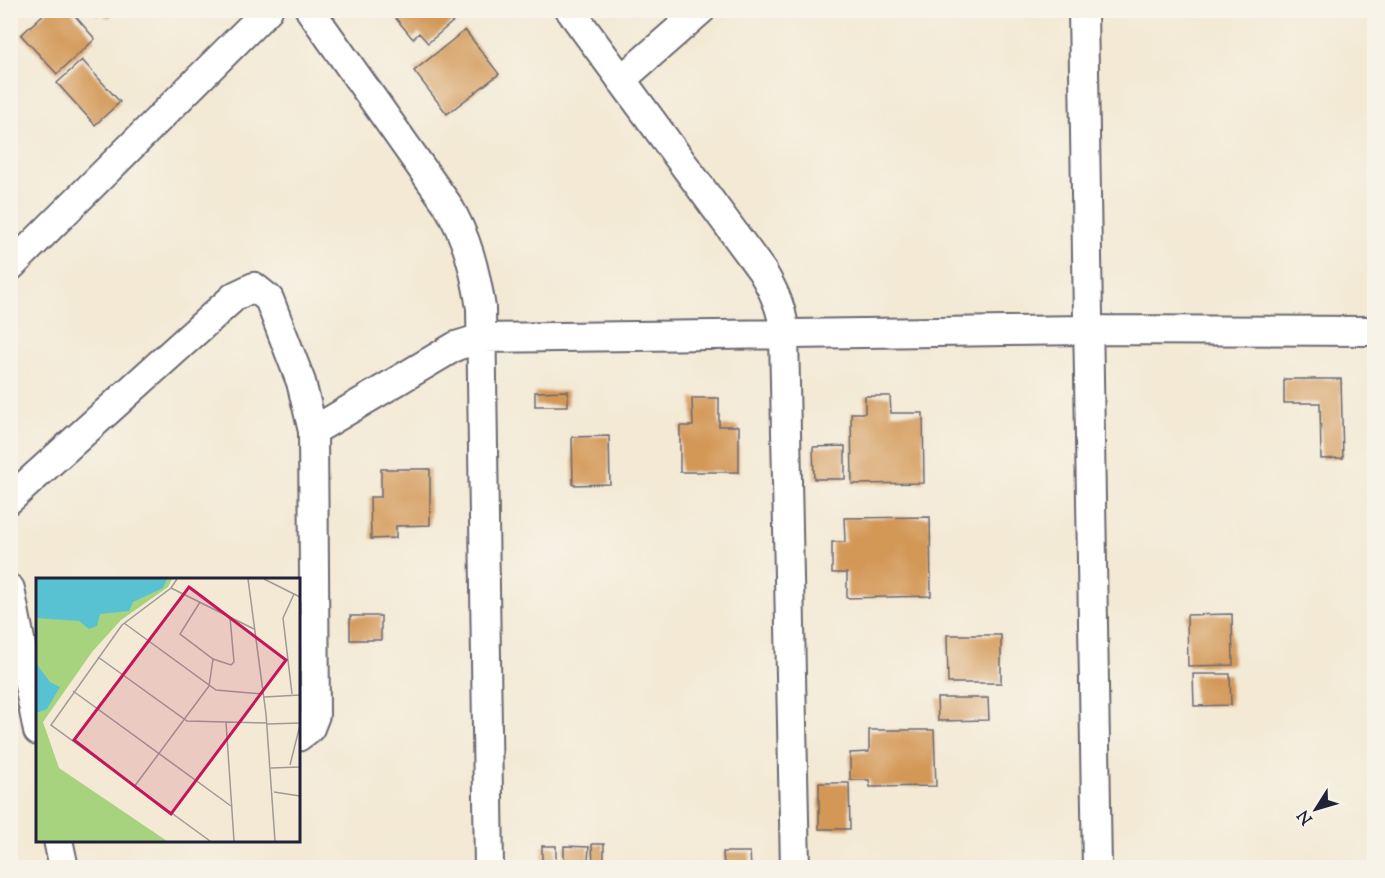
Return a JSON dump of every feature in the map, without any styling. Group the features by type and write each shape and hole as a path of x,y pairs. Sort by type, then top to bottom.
{"street":[{"path":"10,267 268,10"},
{"path":"310,10 432,181 460,226 476,273 482,338 489,867"},
{"path":"570,10 762,271 774,292 784,335 795,867"},
{"path":"621,80 701,10"},
{"path":"1083,10 1097,867"},
{"path":"10,499 245,289 254,287 269,299 301,382 313,431 315,715 310,728 300,736"},
{"path":"313,431 456,346 482,338 1088,330 1374,331"},
{"path":"10,589 36,721"},
{"path":"58,842 63,867"}],"building":[{"path":"48,10 70,10 95,39 57,74 21,35"},
{"path":"92,10 117,10 108,18 102,13 98,16"},
{"path":"389,10 460,10 463,13 428,43 419,33 413,39"},
{"path":"465,30 499,74 447,114 414,71"},
{"path":"82,60 120,102 95,125 57,83"},
{"path":"1284,379 1341,379 1343,458 1321,459 1320,403 1284,403"},
{"path":"568,391 568,406 535,406 535,392"},
{"path":"865,396 890,396 891,413 923,413 924,483 852,484 851,413 865,413"},
{"path":"692,398 719,398 719,426 739,426 739,472 680,472 680,426 693,426"},
{"path":"609,436 610,484 573,485 572,437"},
{"path":"845,446 845,479 814,479 813,447"},
{"path":"381,469 430,469 430,525 396,526 396,538 371,539 370,497 381,497"},
{"path":"930,517 931,596 847,598 847,573 832,573 832,542 845,542 844,518"},
{"path":"1232,614 1233,665 1188,666 1187,615"},
{"path":"350,616 381,616 381,640 350,640"},
{"path":"947,635 1001,635 1001,683 948,683"},
{"path":"1193,674 1230,674 1231,705 1194,706"},
{"path":"937,698 988,698 989,720 938,721"},
{"path":"869,730 934,730 936,786 870,787 869,780 850,780 850,753 869,752"},
{"path":"819,783 849,783 850,829 819,829"},
{"path":"592,844 604,844 604,868 593,868"},
{"path":"542,846 556,846 556,864 542,864"},
{"path":"564,846 589,847 588,861 564,860"},
{"path":"723,852 750,852 751,868 724,868"}]}
